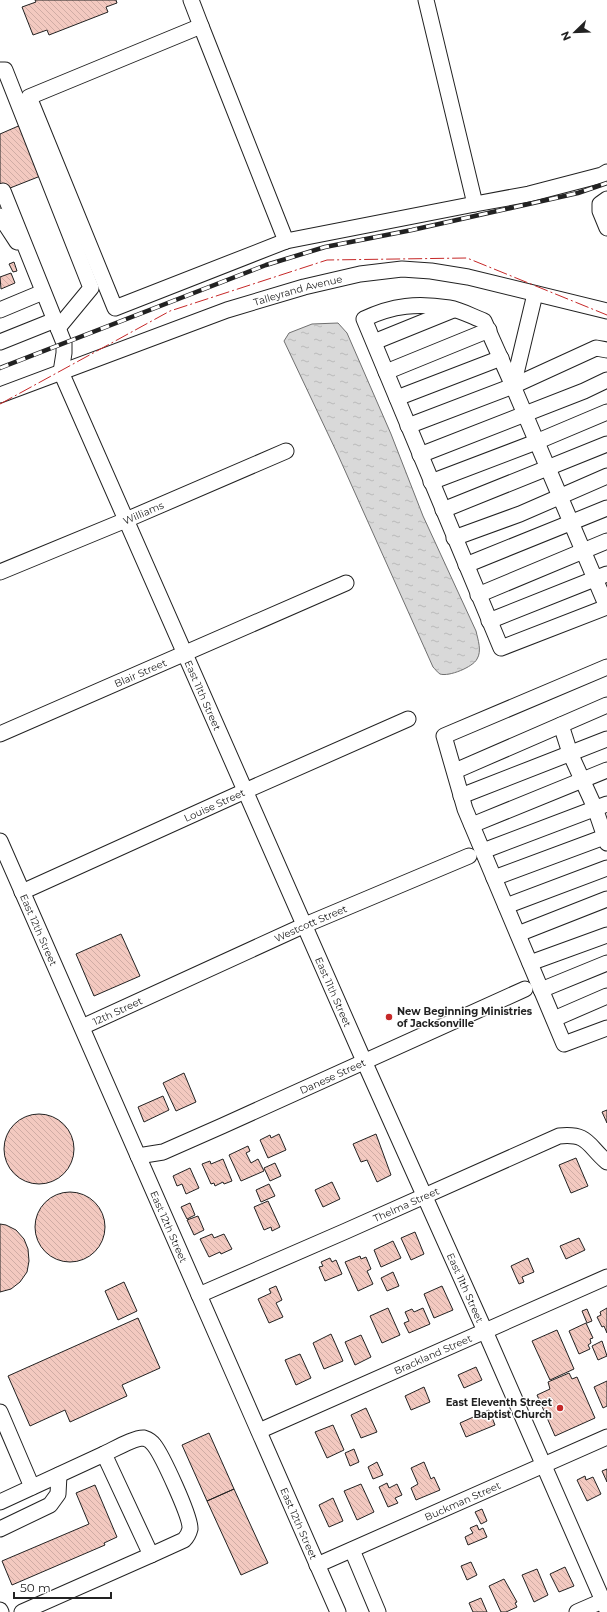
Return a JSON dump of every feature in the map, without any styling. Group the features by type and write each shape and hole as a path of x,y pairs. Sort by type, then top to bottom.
{"street":[{"path":"191,0 286,242"},
{"path":"426,0 475,204"},
{"path":"201,26 29,97 115,308 286,242 529,194 602,175 607,172"},
{"path":"0,70 5,70 91,288 56,324 0,342"},
{"path":"3,191 64,343 61,372"},
{"path":"607,199 600,204 600,211 607,228"},
{"path":"0,216 10,233 28,255"},
{"name":"Talleyrand Avenue","path":"0,395 227,310 304,287 360,274 402,269 432,271 468,277 607,312"},
{"path":"0,310 43,292"},
{"path":"512,386 535,294"},
{"path":"410,305 454,310 484,321 501,358 583,551 601,577 607,607 501,648 364,319 382,311 410,305"},
{"path":"374,342 454,310"},
{"path":"386,372 488,330"},
{"path":"408,426 602,349"},
{"path":"397,398 501,358"},
{"name":"East 11th Street","path":"61,372 364,1061 606,1603"},
{"path":"420,455 584,391 607,380"},
{"path":"431,482 536,442 607,412"},
{"path":"443,510 607,444"},
{"name":"Williams","path":"0,572 126,520 286,451"},
{"path":"454,538 560,497 607,476"},
{"path":"466,565 607,508"},
{"path":"478,595 607,540"},
{"path":"489,621 601,577"},
{"name":"Blair Street","path":"0,734 346,583"},
{"path":"607,668 444,736 472,825 476,854 494,878 564,1044 607,1028"},
{"path":"455,771 607,705"},
{"name":"Louise Street","path":"22,892 408,719"},
{"path":"494,878 606,839 601,806 582,780 570,753 561,725"},
{"path":"462,796 607,739"},
{"path":"472,825 607,770"},
{"name":"Westcott Street","path":"154,995 305,926 476,854 601,806"},
{"name":"East 12th Street","path":"0,841 338,1612"},
{"path":"506,906 607,868"},
{"path":"518,934 607,899"},
{"path":"530,963 607,935"},
{"path":"541,990 607,963"},
{"name":"Danese Street","path":"138,1156 163,1152 524,989"},
{"name":"12th Street","path":"82,1027 154,995"},
{"path":"554,1019 607,996"},
{"name":"Thelma Street","path":"199,1295 559,1136 572,1135 584,1139 607,1162"},
{"name":"Brackland Street","path":"258,1431 607,1277"},
{"path":"0,1412 32,1487"},
{"name":"Buckman Street","path":"318,1565 607,1437"},
{"path":"0,1502 104,1454 138,1439 144,1438 150,1441 158,1450 186,1510 190,1529 184,1540 22,1612"},
{"path":"104,1454 151,1555"},
{"path":"0,1529 50,1506 58,1494 60,1474"},
{"path":"352,1550 378,1612"},
{"path":"577,1612 606,1603"}],"water":[{"path":"338,323 347,333 391,434 423,516 476,631 479,642 479,653 477,659 471,665 455,673 444,675 440,674 433,667 338,455 284,341 289,333 312,324"}],"building":[{"path":"35,0 116,0 117,3 106,7 108,12 49,35 47,30 33,35 22,7 36,2"},
{"path":"23,124 43,175 0,192 0,134"},
{"path":"14,262 17,271 13,272 9,264"},
{"path":"11,273 15,283 1,289 0,277"},
{"path":"121,934 140,976 94,996 76,954"},
{"path":"184,1073 196,1102 176,1111 163,1083"},
{"path":"163,1096 169,1110 144,1122 138,1107"},
{"path":"607,1110 607,1123 602,1112"},
{"path":"39,1114 58,1120 68,1130 74,1149 68,1168 58,1178 39,1184 20,1178 10,1168 4,1149 10,1130 20,1120"},
{"path":"279,1134 286,1150 268,1158 260,1140 270,1135 271,1138"},
{"path":"376,1134 391,1175 377,1182 367,1160 361,1162 353,1144"},
{"path":"248,1146 250,1151 246,1153 251,1163 258,1159 264,1171 241,1181 229,1155"},
{"path":"576,1158 588,1186 571,1193 559,1165"},
{"path":"223,1159 232,1181 224,1184 223,1182 215,1186 214,1183 211,1184 202,1164 210,1161 211,1164"},
{"path":"275,1163 281,1176 270,1181 264,1168"},
{"path":"190,1168 199,1188 186,1194 182,1184 177,1186 173,1176"},
{"path":"332,1182 340,1199 323,1207 315,1190"},
{"path":"269,1184 275,1196 261,1202 256,1190"},
{"path":"70,1192 89,1198 99,1208 105,1227 99,1246 89,1256 70,1262 51,1256 41,1246 35,1227 41,1208 51,1198"},
{"path":"268,1201 280,1227 272,1231 271,1227 264,1230 254,1207"},
{"path":"190,1203 195,1215 187,1219 181,1207"},
{"path":"198,1216 204,1230 194,1235 187,1220"},
{"path":"0,1224 16,1230 24,1239 28,1249 29,1261 27,1272 20,1282 11,1289 0,1292"},
{"path":"415,1232 424,1254 411,1260 401,1238"},
{"path":"212,1234 214,1238 224,1234 232,1249 209,1257 200,1239"},
{"path":"579,1238 585,1250 566,1259 560,1246"},
{"path":"393,1241 401,1258 381,1267 374,1250"},
{"path":"360,1256 361,1259 366,1257 371,1269 367,1271 373,1284 358,1291 345,1262"},
{"path":"330,1258 332,1262 336,1260 342,1274 325,1281 319,1267 323,1266 321,1262"},
{"path":"528,1258 534,1272 522,1277 524,1282 519,1284 511,1266"},
{"path":"393,1272 399,1286 387,1291 381,1278"},
{"path":"124,1282 137,1311 118,1320 105,1291"},
{"path":"276,1286 282,1300 276,1303 283,1317 269,1323 258,1299 271,1293 269,1289"},
{"path":"442,1286 453,1310 434,1318 424,1294"},
{"path":"388,1308 400,1335 382,1343 370,1316"},
{"path":"423,1308 430,1324 409,1333 404,1323 409,1321 405,1312 412,1309 414,1312"},
{"path":"607,1308 607,1333 597,1317 601,1315 600,1312"},
{"path":"587,1309 592,1321 587,1323 582,1311"},
{"path":"138,1318 160,1368 122,1385 127,1396 70,1422 65,1410 30,1426 8,1376"},
{"path":"586,1323 593,1338 590,1339 591,1343 588,1345 590,1349 579,1354 569,1331"},
{"path":"557,1330 574,1369 550,1380 532,1341"},
{"path":"331,1334 343,1361 324,1369 313,1343"},
{"path":"361,1335 371,1357 355,1365 345,1342"},
{"path":"602,1341 607,1356 598,1360 592,1346"},
{"path":"300,1354 311,1378 296,1385 285,1360"},
{"path":"476,1367 482,1380 464,1388 458,1375"},
{"path":"569,1373 572,1379 577,1377 595,1418 555,1436 537,1395 550,1389 548,1382"},
{"path":"607,1381 607,1406 603,1408 594,1387"},
{"path":"424,1387 430,1402 411,1410 405,1396"},
{"path":"366,1408 377,1432 361,1438 351,1415"},
{"path":"489,1410 495,1425 466,1437 460,1423"},
{"path":"333,1425 344,1450 327,1458 315,1432"},
{"path":"209,1433 234,1489 207,1501 182,1445"},
{"path":"354,1449 359,1462 350,1466 345,1453"},
{"path":"377,1462 383,1475 373,1479 368,1467"},
{"path":"424,1462 431,1479 434,1477 440,1490 416,1500 411,1488 418,1484 411,1468"},
{"path":"607,1469 607,1482 602,1471"},
{"path":"585,1476 586,1480 593,1477 601,1494 587,1501 577,1480"},
{"path":"387,1483 389,1488 397,1484 402,1495 395,1498 398,1503 388,1507 379,1487"},
{"path":"361,1484 374,1512 357,1520 344,1491"},
{"path":"95,1485 117,1537 104,1543 105,1545 12,1585 2,1561 89,1524 76,1493"},
{"path":"234,1489 268,1563 241,1575 207,1501"},
{"path":"333,1498 343,1521 329,1527 319,1505"},
{"path":"482,1509 487,1521 481,1524 475,1512"},
{"path":"477,1525 479,1530 483,1528 487,1537 468,1545 465,1537 473,1533 470,1528"},
{"path":"471,1562 477,1575 467,1580 461,1566"},
{"path":"565,1567 574,1586 559,1592 550,1574"},
{"path":"537,1569 548,1595 534,1602 522,1575"},
{"path":"504,1579 517,1602 515,1603 517,1607 506,1612 501,1612 489,1586"},
{"path":"481,1598 487,1612 473,1612 469,1603"}],"railway":[{"path":"0,368 266,265 325,247 412,230 578,193 607,183"}],"power":[{"path":"0,404 170,311 327,260 467,258 607,315"}],"place":[{"name":"New Beginning Ministries of Jacksonville","path":"389,1017"},
{"name":"East Eleventh Street Baptist Church","path":"560,1408"}]}
